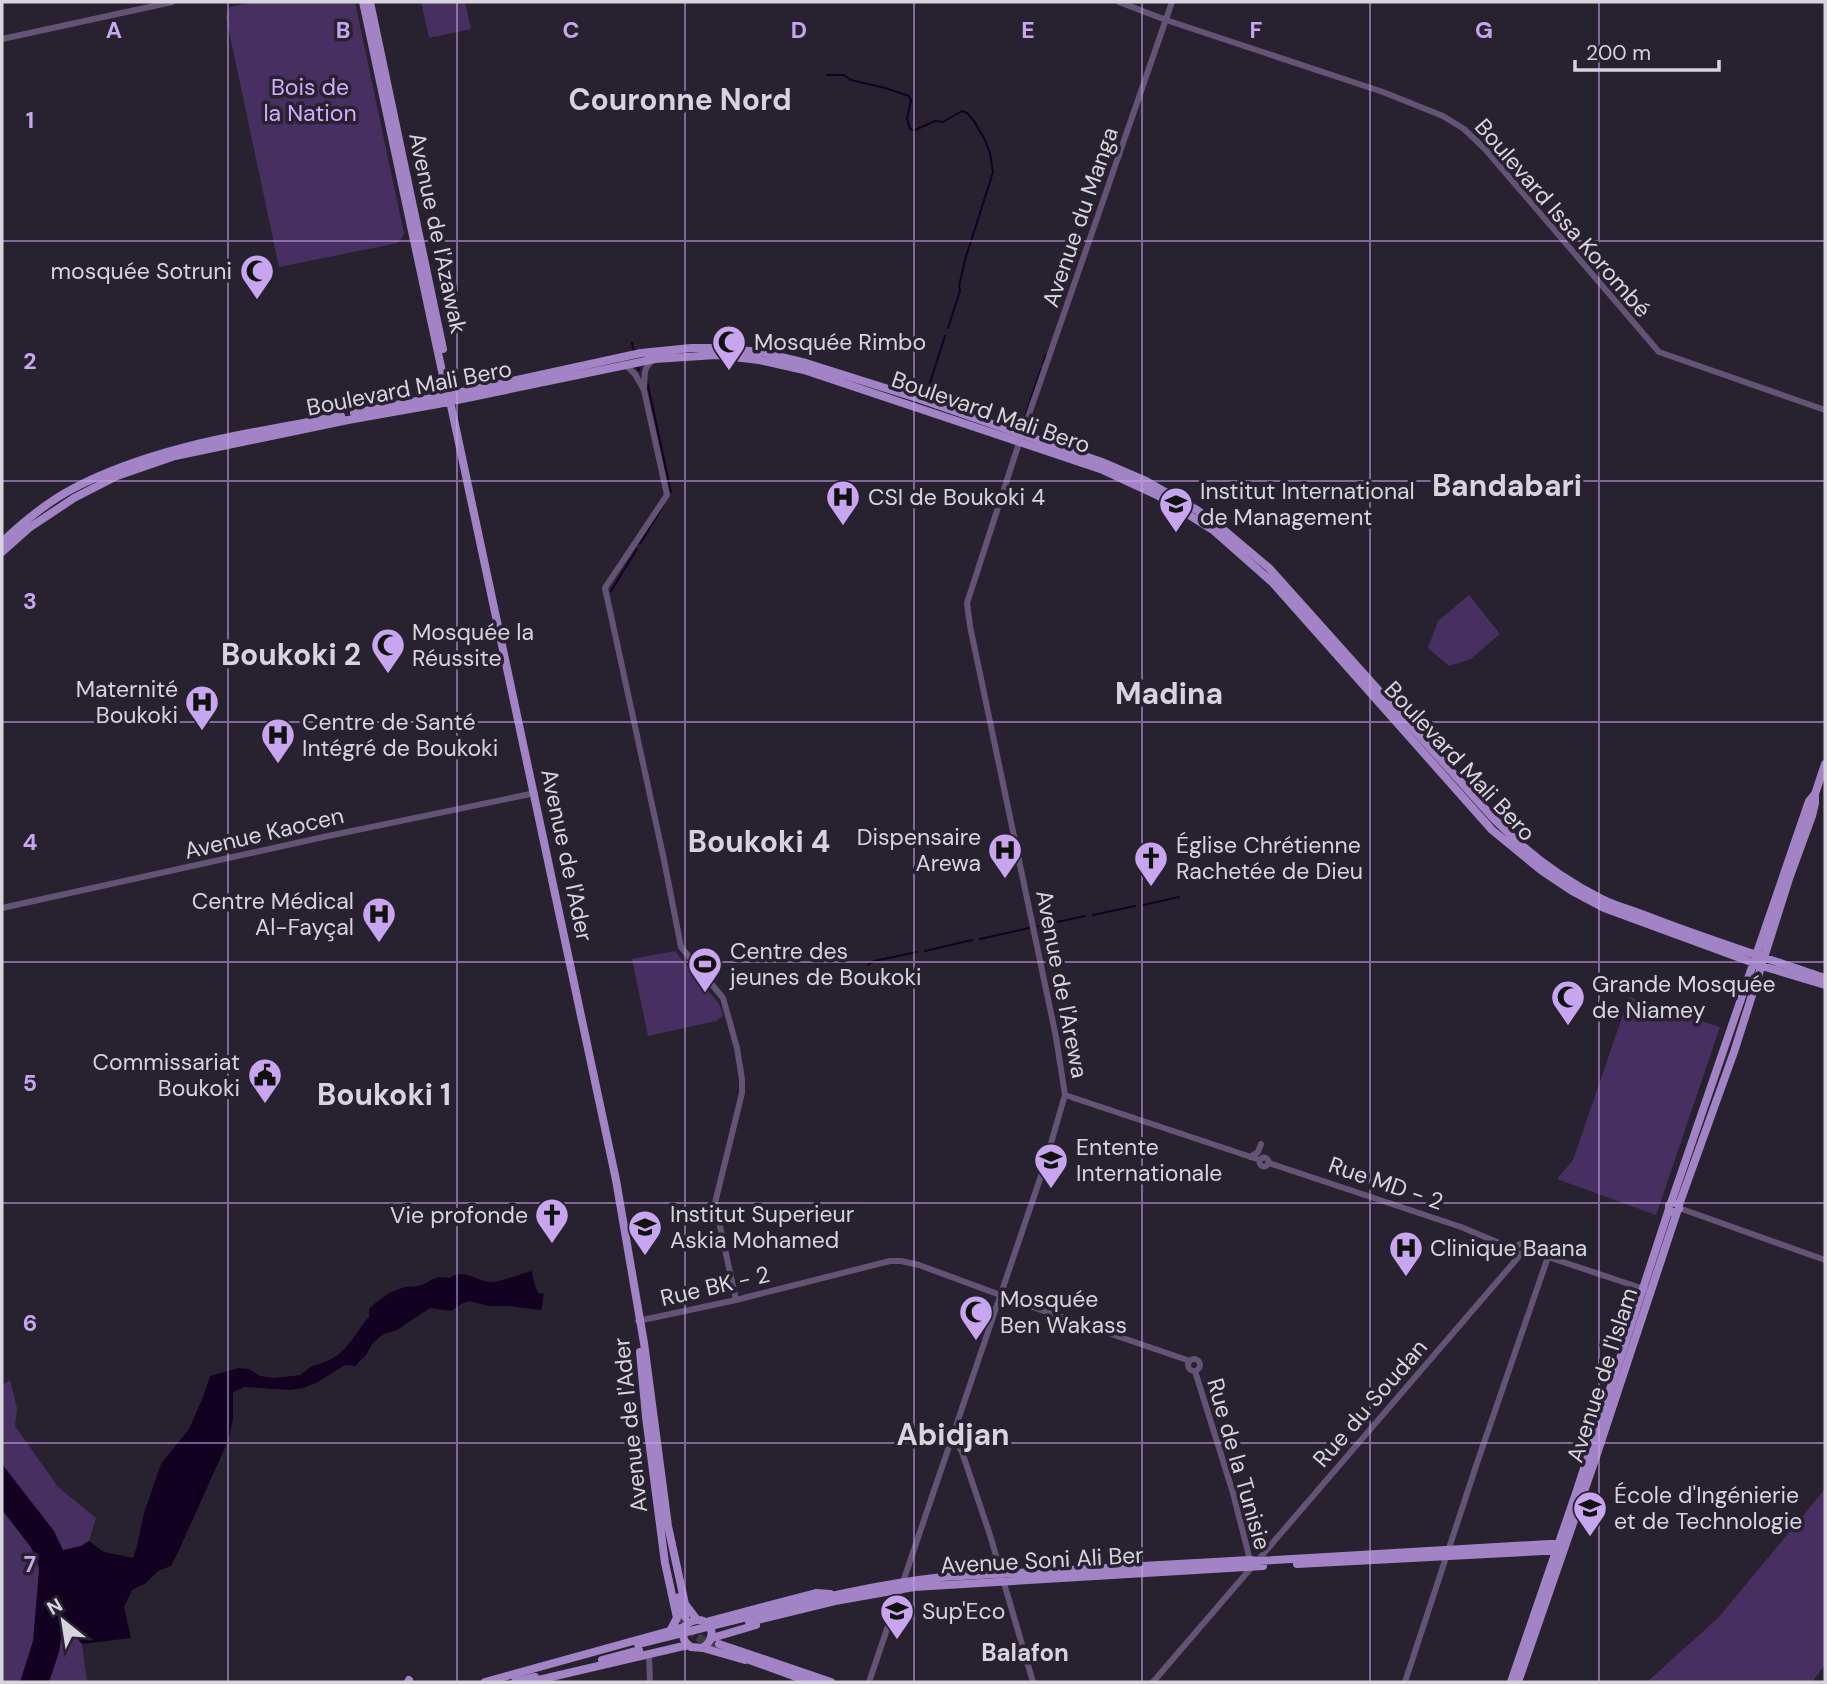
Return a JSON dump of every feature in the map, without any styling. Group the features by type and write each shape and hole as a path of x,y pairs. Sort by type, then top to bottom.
{"main road":[{"name":"Avenue de l'Azawak","path":"363,2 450,396"},
{"name":"Avenue de l'Azawak","path":"370,2 438,320 450,396"},
{"name":"Boulevard Mali Bero","path":"2,552 29,528 74,498 117,476 175,456 640,353 691,348 761,352 806,363 920,399 1021,439"},
{"name":"Boulevard Mali Bero","path":"2,542 71,489 125,464 245,434 655,359 716,355 759,360 792,368 1102,462 1130,473 1177,498 1218,525 1279,577 1410,731 1523,846 1576,884 1644,919 1825,985"},
{"name":"Avenue de l'Ader","path":"450,396 616,1180 639,1320 643,1390 666,1544 683,1637 688,1645"},
{"name":"Avenue de l'Islam","path":"1560,1547 1675,1207 1734,1052 1759,960 1809,801 1815,794 1825,764"},
{"name":"Boulevard Mali Bero","path":"1759,960 1825,978"},
{"name":"Avenue de l'Ader","path":"664,1527 685,1604 712,1630 711,1638"},
{"path":"1448,1553 1560,1547"},
{"path":"1511,1682 1551,1564 1560,1547"},
{"path":"1518,1682 1560,1547"},
{"name":"Avenue Soni Ali Ber","path":"639,1647 836,1598 943,1577 1002,1577 1184,1565 1448,1553"},
{"name":"Avenue Soni Ali Ber","path":"499,1680 670,1631 682,1620 688,1623 701,1621 817,1593 825,1592 836,1598"},
{"name":"Avenue Soni Ali Ber","path":"711,1638 824,1608 836,1598"},
{"path":"732,1646 735,1632"},
{"path":"703,1648 711,1638 810,1682"},
{"path":"522,1682 688,1645 695,1649 703,1648 763,1662"},
{"path":"718,1646 831,1682"},
{"path":"488,1682 639,1647"},
{"path":"522,1682 639,1647"}],"street":[{"path":"2,39 172,2"},
{"name":"Boulevard Issa Korombé","path":"1119,2 1382,92 1454,122 1485,149 1659,352 1825,410"},
{"name":"Avenue du Manga","path":"1021,439 1172,2"},
{"path":"655,359 644,372 644,390 667,495 605,588 681,947 723,998 737,1048 742,1093 715,1202 736,1300"},
{"path":"624,364 635,374 644,390"},
{"name":"Avenue de l'Arewa","path":"869,1682 1044,1167 1065,1095 1056,1037 967,609 968,598 1021,439"},
{"name":"Avenue Kaocen","path":"2,908 535,793"},
{"path":"1065,1095 1250,1157 1258,1152 1261,1144"},
{"name":"Rue MD - 2","path":"1250,1157 1260,1160 1263,1166 1269,1163 1461,1227 1520,1250 1647,1290"},
{"path":"1675,1207 1825,1260"},
{"name":"Rue du Soudan","path":"1153,1682 1513,1263 1520,1250"},
{"path":"1405,1682 1548,1257"},
{"name":"Rue BK - 2","path":"639,1320 736,1300 896,1261 919,1265 1190,1361"},
{"name":"Rue de la Tunisie","path":"1190,1361 1195,1359 1199,1362 1195,1371 1252,1564"},
{"path":"953,1435 962,1451 990,1535 1034,1682"},
{"path":"649,1654 650,1682"}],"green space":[{"name":"Bois de la Nation","path":"254,2 355,2 404,234 398,243 279,267 226,17 230,7"},
{"path":"421,2 465,2 471,29 429,38"},
{"path":"1469,595 1500,634 1471,659 1449,666 1428,648 1438,621"},
{"path":"675,951 720,1005 723,1016 716,1021 648,1036 632,959"},
{"path":"1629,997 1720,1027 1656,1215 1557,1179 1573,1160"},
{"path":"10,1380 17,1408 15,1426 58,1487 96,1518 89,1541 63,1551 64,1621 82,1644 87,1682 2,1682 2,1385"},
{"path":"1825,1489 1825,1665 1812,1682 1647,1682 1719,1617"}],"shaded area":[{"path":"532,1271 538,1293 544,1294 541,1310 489,1306 469,1301 451,1311 430,1308 397,1330 382,1335 355,1366 345,1365 316,1383 289,1390 245,1387 233,1392 233,1419 228,1441 171,1566 158,1571 146,1583 132,1590 124,1607 131,1638 82,1644 64,1622 59,1652 49,1682 20,1682 33,1641 39,1570 30,1546 2,1510 2,1464 54,1531 63,1550 81,1546 89,1541 104,1552 133,1558 144,1513 161,1464 189,1429 210,1376 238,1368 274,1378 301,1375 309,1368 343,1351 369,1317 369,1309 393,1291 418,1286 435,1278 450,1278 461,1274 493,1282"}],"waterway":[{"path":"827,75 844,75 851,80 909,96 911,100 907,119 910,129 915,130 935,121 943,122 962,111 974,121 985,140 993,172 965,260 960,291 948,328"},
{"path":"925,398 945,336"},
{"path":"632,343 634,351"},
{"path":"1043,363 1046,355"},
{"path":"1020,431 1041,369"},
{"path":"647,381 671,492"},
{"path":"640,544 663,506"},
{"path":"611,591 637,549"},
{"path":"1143,905 1179,897"},
{"path":"1093,915 1135,906"},
{"path":"1038,926 1085,916"},
{"path":"980,939 1029,928"},
{"path":"925,951 972,940"},
{"path":"868,965 874,961 917,952"}],"tunnel":[{"path":"682,1619 697,1637 717,1647"}],"place":[{"name":"mosquée Sotruni","path":"257,301"},
{"name":"Mosquée Rimbo","path":"729,372"},
{"name":"CSI de Boukoki 4","path":"843,527"},
{"name":"Institut International de Management","path":"1176,534"},
{"name":"Mosquée la Réussite","path":"388,675"},
{"name":"Maternité Boukoki","path":"202,732"},
{"name":"Centre de Santé Intégré de Boukoki","path":"278,765"},
{"name":"Dispensaire Arewa","path":"1005,880"},
{"name":"Église Chrétienne Rachetée de Dieu","path":"1151,888"},
{"name":"Centre Médical Al-Fayçal","path":"379,944"},
{"name":"Centre des jeunes de Boukoki","path":"705,994"},
{"name":"Grande Mosquée de Niamey","path":"1568,1027"},
{"name":"Commissariat Boukoki","path":"265,1105"},
{"name":"Entente Internationale","path":"1051,1190"},
{"name":"Vie profonde","path":"552,1245"},
{"name":"Institut Superieur Askia Mohamed","path":"645,1257"},
{"name":"Clinique Baana","path":"1406,1278"},
{"name":"Mosquée Ben Wakass","path":"976,1342"},
{"name":"École d'Ingénierie et de Technologie","path":"1590,1538"},
{"name":"Sup'Eco","path":"897,1641"}],"district":[{"name":"Couronne Nord","path":"680,100"},
{"name":"Bandabari","path":"1507,486"},
{"name":"Boukoki 2","path":"291,655"},
{"name":"Madina","path":"1169,694"},
{"name":"Boukoki 4","path":"759,842"},
{"name":"Boukoki 1","path":"384,1095"},
{"name":"Abidjan","path":"953,1435"},
{"name":"Balafon","path":"1025,1653"}]}
